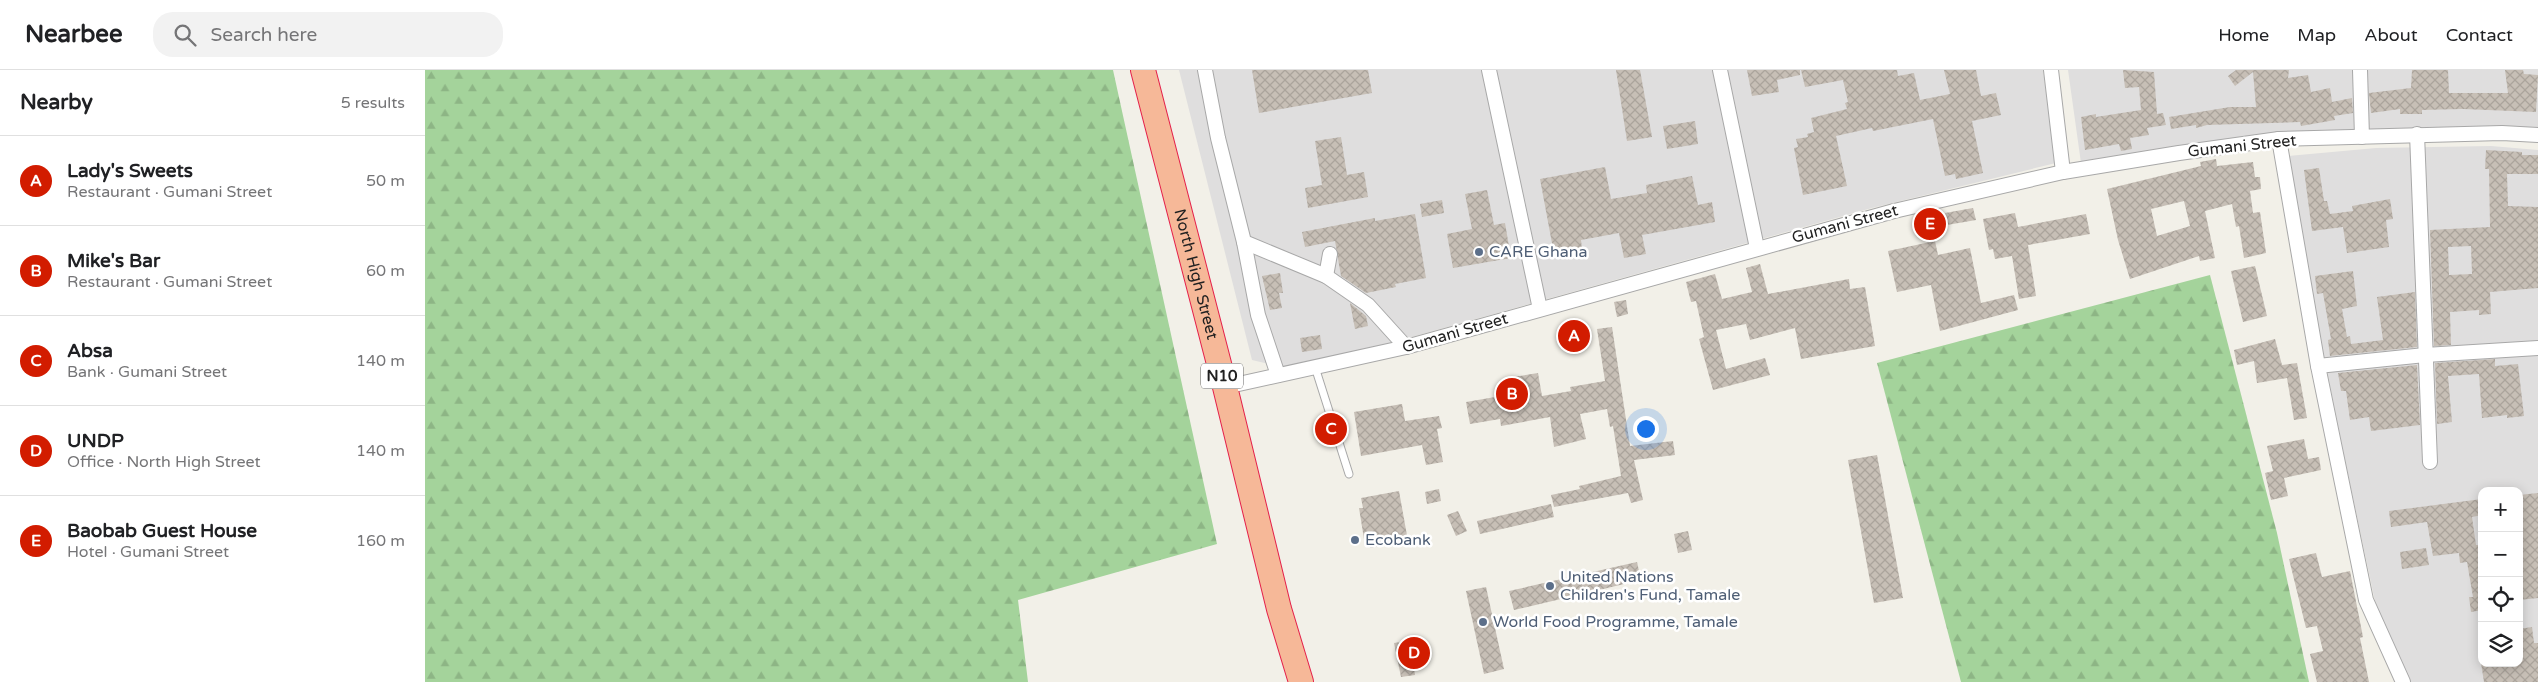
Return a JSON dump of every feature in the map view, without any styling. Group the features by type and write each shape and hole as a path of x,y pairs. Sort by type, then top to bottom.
{"highway":[{"name":"North High Street","path":"1143,70 1225,387 1279,609 1301,682"}],"street":[{"path":"1205,70 1218,138 1244,242 1258,315 1278,376"},
{"path":"1489,70 1540,309"},
{"path":"1720,70 1757,248"},
{"path":"2051,70 2063,172"},
{"path":"2360,70 2361,137"},
{"name":"Gumani Street","path":"1225,387 1406,347 1894,211 2063,172 2179,153 2279,140 2502,132 2538,135"},
{"path":"2417,134 2430,462"},
{"path":"2279,140 2318,366 2366,600 2403,682"},
{"path":"1244,242 1325,276 1369,305 1406,347"},
{"path":"1325,276 1330,254"},
{"path":"2318,366 2425,355 2538,348"}],"lane":[{"path":"1315,367 1349,474"}],"shaded area":[{"path":"1179,70 2043,70 2056,163 1872,208 1347,355 1285,368 1252,360"},
{"path":"2068,70 2538,70 2538,129 2495,126 2378,129 2238,137 2081,163"},
{"path":"2491,146 2538,150 2538,682 2394,682 2387,658 2304,258 2288,156 2376,148"}],"green space":[{"path":"425,70 1113,70 1217,544 1018,600 1028,682 425,682"},
{"path":"2210,275 2277,533 2309,682 1961,682 1877,363"}],"building":[{"path":"1252,70 1368,70 1372,93 1259,113"},
{"path":"1616,70 1640,70 1652,137 1627,141"},
{"path":"1747,70 1800,70 1800,75 1777,80 1779,92 1752,96"},
{"path":"1801,70 1897,70 1898,76 1914,73 1920,100 1950,94 1944,70 1976,70 1981,96 1996,93 2001,115 1972,121 1983,173 1956,179 1955,174 1945,176 1933,119 1873,131 1872,128 1836,136 1847,186 1803,195 1794,148 1798,147 1796,139 1808,137 1807,134 1814,132 1811,118 1847,109 1845,103 1848,102 1843,80 1805,87"},
{"path":"2123,70 2154,72 2157,114 2163,113 2166,125 2147,128 2149,135 2130,138 2132,149 2121,151 2119,144 2085,150 2081,117 2096,114 2096,117 2141,110 2139,87 2125,88"},
{"path":"2236,70 2289,70 2288,78 2308,75 2311,92 2330,88 2332,102 2352,98 2353,113 2334,116 2335,120 2301,126 2300,122 2207,125 2196,128 2196,125 2171,129 2169,117 2230,107 2256,107 2253,72 2235,86 2228,76"},
{"path":"2412,70 2448,70 2449,93 2508,93 2505,70 2523,70 2524,74 2538,75 2536,112 2463,109 2422,110 2422,114 2400,114 2400,109 2371,113 2369,93 2411,88"},
{"path":"1695,121 1698,144 1667,149 1663,126"},
{"path":"1341,137 1347,175 1364,172 1368,197 1308,208 1305,188 1322,185 1315,141"},
{"path":"2486,150 2522,152 2522,155 2538,155 2538,174 2507,174 2508,206 2538,207 2538,288 2490,292 2491,314 2479,315 2479,310 2450,312 2451,345 2434,346 2430,230 2490,227 2489,169 2485,169","holes":["2471,246 2472,274 2449,275 2448,247"]},
{"path":"2216,159 2217,166 2253,162 2255,177 2260,177 2261,189 2250,191 2253,213 2260,212 2266,253 2244,258 2239,226 2236,227 2232,204 2205,211 2215,258 2200,261 2199,256 2130,279 2118,240 2107,189 2201,166 2200,162","holes":["2184,201 2190,226 2157,236 2151,209"]},
{"path":"1605,167 1611,199 1647,193 1646,185 1692,176 1698,205 1712,202 1715,222 1642,235 1646,254 1624,258 1619,233 1581,240 1582,249 1554,254 1540,179"},
{"path":"2319,168 2324,201 2327,201 2330,214 2353,211 2352,206 2390,199 2393,219 2386,220 2389,247 2347,253 2343,227 2312,231 2304,170"},
{"path":"1487,190 1494,225 1505,223 1511,258 1453,268 1447,234 1472,229 1465,194"},
{"path":"1442,200 1444,213 1422,217 1420,204"},
{"path":"1973,208 1976,220 1947,225 1945,213"},
{"path":"2015,213 2018,227 2086,214 2090,234 2028,245 2036,296 2019,299 2012,256 1995,259 1993,249 1989,250 1983,219"},
{"path":"1415,214 1426,278 1395,284 1396,287 1366,293 1341,276 1335,241 1305,247 1302,232 1375,218 1375,221"},
{"path":"1935,241 1938,255 1970,248 1981,303 2014,295 2018,310 1940,331 1931,285 1897,292 1888,251"},
{"path":"1760,264 1768,294 1849,279 1850,289 1865,287 1875,346 1801,359 1795,328 1750,340 1746,324 1716,330 1726,369 1765,358 1770,375 1713,390 1699,339 1704,337 1696,301 1691,302 1686,282 1715,274 1722,299 1752,292 1746,268"},
{"path":"2255,266 2267,316 2243,322 2231,271"},
{"path":"2353,271 2357,306 2342,309 2347,337 2350,336 2351,344 2383,340 2377,297 2415,292 2417,347 2330,356 2328,340 2331,339 2323,293 2317,294 2315,276"},
{"path":"1280,273 1283,293 1279,293 1282,308 1270,310 1262,276"},
{"path":"1626,300 1628,314 1617,317 1614,302"},
{"path":"1350,303 1366,316 1368,326 1355,329"},
{"path":"1612,327 1630,446 1673,441 1675,455 1634,460 1643,500 1631,503 1628,493 1554,507 1551,495 1580,489 1579,486 1621,476 1613,426 1610,427 1607,409 1580,414 1586,439 1554,447 1550,417 1501,426 1500,419 1470,424 1466,402 1501,396 1500,389 1508,378 1538,373 1542,396 1571,391 1570,387 1605,381 1597,329"},
{"path":"1320,335 1322,349 1302,352 1300,338"},
{"path":"2275,339 2282,365 2297,363 2307,418 2294,420 2287,378 2257,383 2254,361 2237,365 2234,350"},
{"path":"2495,359 2495,366 2518,364 2524,416 2507,418 2507,415 2482,418 2479,374 2448,376 2452,422 2437,424 2435,363"},
{"path":"2417,365 2420,425 2371,431 2369,417 2350,420 2346,391 2341,391 2338,373"},
{"path":"1402,404 1405,421 1439,416 1442,428 1437,429 1443,462 1426,465 1422,445 1361,456 1354,412"},
{"path":"2304,439 2308,459 2319,457 2321,470 2284,478 2288,496 2271,500 2265,473 2273,471 2267,446"},
{"path":"1877,455 1903,598 1874,603 1848,460"},
{"path":"1439,489 1441,501 1427,504 1425,492"},
{"path":"1399,491 1408,541 1370,548 1368,539 1364,539 1359,508 1363,508 1361,498"},
{"path":"2538,493 2538,598 2523,600 2523,532 2523,495"},
{"path":"2478,500 2478,516 2472,517 2476,545 2478,545 2478,611 2471,612 2469,597 2473,597 2467,562 2460,563 2459,553 2433,556 2427,522 2391,527 2389,511"},
{"path":"1551,504 1554,517 1480,534 1477,521"},
{"path":"1458,511 1467,531 1456,536 1447,515"},
{"path":"1688,531 1692,550 1678,553 1674,534"},
{"path":"2426,548 2429,565 2402,569 2400,552"},
{"path":"2316,553 2322,577 2350,571 2363,637 2360,638 2369,682 2317,682 2310,654 2323,651 2317,626 2306,628 2289,559"},
{"path":"1637,562 1641,580 1514,610 1509,591"},
{"path":"1486,587 1504,669 1484,674 1466,591"},
{"path":"2532,627 2534,643 2538,643 2538,682 2484,682 2482,667 2523,667 2523,628"},
{"path":"1408,641 1408,646 1411,646 1415,675 1401,677 1394,643"}],"place":[{"name":"Baobab Guest House","path":"1930,224"},
{"name":"CARE Ghana","path":"1479,252"},
{"name":"Lady's Sweets","path":"1574,336"},
{"name":"Mike's Bar","path":"1512,394"},
{"name":"Absa","path":"1331,429"},
{"name":"Ecobank","path":"1355,540"},
{"name":"United Nations Children's Fund, Tamale","path":"1550,586"},
{"name":"World Food Programme, Tamale","path":"1483,622"},
{"name":"UNDP","path":"1414,653"}]}
